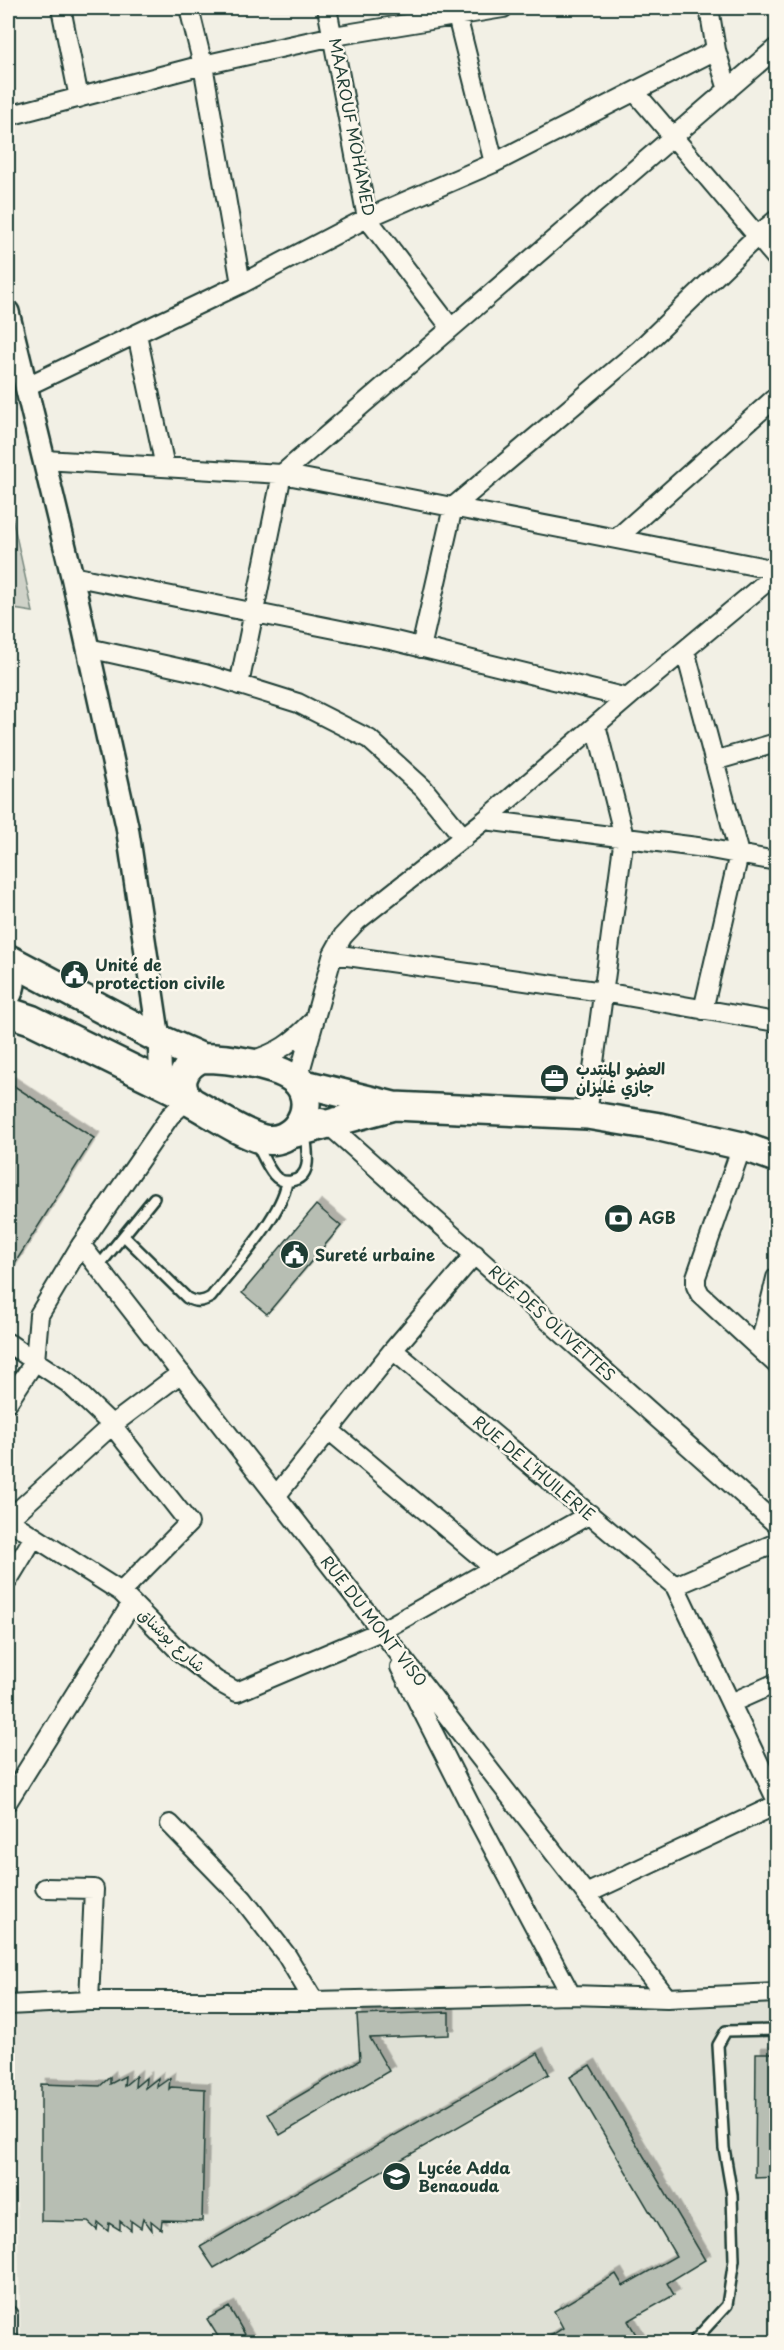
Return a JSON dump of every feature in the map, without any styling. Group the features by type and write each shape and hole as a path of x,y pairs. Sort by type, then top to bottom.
{"highway":[{"path":"8,959 159,1039 202,1058 246,1063 288,1075 303,1111 270,1140 252,1135 178,1092 32,1020 8,1011"},
{"path":"178,1092 183,1073 188,1066 202,1058"}],"main road":[{"path":"303,1111 394,1106"},
{"path":"303,1111 394,1106 588,1115 660,1126 742,1146 777,1158"}],"street":[{"path":"61,8 79,98"},
{"path":"189,8 202,65 241,284"},
{"name":"MAAROUF MOHAMED","path":"327,8 367,218 451,328"},
{"path":"8,116 202,65 334,36 456,12 502,8"},
{"path":"709,8 716,50 728,90"},
{"path":"456,12 494,163"},
{"path":"239,685 282,474 777,48"},
{"path":"25,387 241,284 367,218 494,163 716,50"},
{"path":"635,92 777,258"},
{"path":"421,648 453,507 639,350 777,220"},
{"path":"8,312 72,576 127,826 159,1039 178,1092 170,1116 81,1245 39,1315 35,1361 8,1402"},
{"path":"137,334 165,467"},
{"path":"616,539 777,397"},
{"path":"44,460 282,474 777,572"},
{"path":"303,1111 313,1020 333,954 343,936 372,907 464,838 777,572"},
{"path":"72,576 421,648 627,698"},
{"path":"88,648 205,674 298,703 369,739 423,788 464,838"},
{"path":"685,650 739,854 703,1010"},
{"path":"588,1115 624,837 596,725"},
{"path":"714,761 777,743"},
{"path":"485,820 624,837 777,861"},
{"path":"333,954 603,992 777,1022"},
{"path":"8,959 15,975 15,984 8,999"},
{"path":"246,1063 280,1051 313,1020"},
{"name":"RUE DES OLIVETTES","path":"303,1111 475,1254 777,1524"},
{"path":"742,1146 696,1277 696,1286 700,1294 777,1364"},
{"name":"RUE DU MONT VISO","path":"81,1245 667,1998"},
{"path":"276,1496 393,1350 475,1254"},
{"path":"759,1348 777,1278"},
{"path":"8,1343 68,1383 112,1425 189,1522 126,1598 9,1797"},
{"name":"RUE DE L'HUILERIE","path":"393,1350 675,1586"},
{"path":"8,1520 112,1425 181,1373"},
{"path":"329,1430 494,1568"},
{"path":"572,1995 469,1803 381,1631 590,1514"},
{"name":"شارع بوشناق","path":"8,1520 126,1598 181,1653 217,1681 237,1692 381,1631"},
{"path":"8,1580 34,1537"},
{"path":"774,1789 675,1586 777,1542"},
{"path":"731,1703 777,1683"},
{"path":"586,1894 777,1805"},
{"path":"170,1824 243,1899 287,1956 314,2001"},
{"path":"45,1888 94,1889 89,2001"},
{"path":"8,2005 89,2001 314,2001 572,1995 667,1998 777,1993"},
{"path":"8,2314 8,2343"}],"lane":[{"path":"252,1135 275,1177 287,1182 299,1178 307,1168 303,1111"},
{"path":"124,1236 187,1298 194,1302 203,1301 211,1297 278,1208 287,1182"},
{"path":"98,1267 154,1198"},
{"path":"693,2343 726,2305 734,2260 732,2195 724,2148 718,2045 726,2031 777,2030"}],"shaded area":[{"path":"8,499 33,612 8,608"},
{"name":"Lycée Adda Benaouda","path":"776,2004 776,2342 21,2342 12,2012"}],"building":[{"path":"8,1082 94,1138 8,1274"},
{"path":"316,1205 341,1226 267,1314 242,1293"},
{"path":"449,2012 449,2035 370,2038 389,2071 280,2135 268,2114 360,2060 357,2015"},
{"path":"538,2053 549,2074 214,2268 200,2247"},
{"path":"756,2053 777,2053 777,2177 755,2178"},
{"path":"590,2065 705,2260 667,2283 674,2295 628,2321 641,2343 540,2343 563,2328 554,2311 616,2274 623,2286 676,2256 570,2077"},
{"path":"125,2076 124,2086 136,2076 135,2087 146,2078 145,2088 158,2078 157,2087 170,2078 169,2089 171,2087 205,2089 202,2221 162,2220 161,2229 151,2221 152,2230 143,2218 141,2228 131,2221 131,2230 120,2221 120,2230 109,2223 108,2231 98,2223 97,2230 88,2222 41,2221 41,2084 100,2086 110,2077 110,2084"},
{"path":"229,2307 250,2343 222,2343 207,2319"}],"place":[{"name":"Unité de protection civile","path":"74,974"},
{"name":"العضو المنتدب جازي غليزان","path":"555,1078"},
{"name":"AGB","path":"618,1218"},
{"name":"Sureté urbaine","path":"294,1255"},
{"name":"Lycée Adda Benaouda","path":"397,2177"}]}
